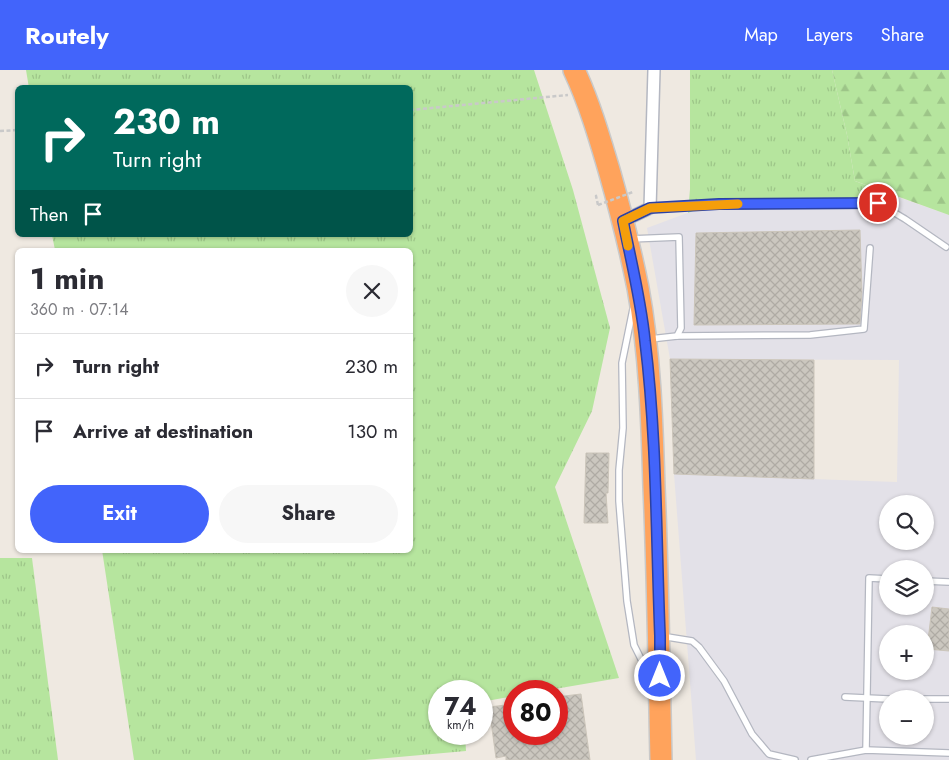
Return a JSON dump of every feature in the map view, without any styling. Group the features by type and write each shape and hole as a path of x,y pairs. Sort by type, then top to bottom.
{"highway":[{"path":"574,70 585,93 596,127 625,230 638,288 645,340 650,393 660,636 661,760"}],"street":[{"path":"625,230 650,208 654,70"}],"lane":[{"path":"650,208 719,204 878,203 946,247"},
{"path":"625,230 679,238 681,328 677,336"},
{"path":"645,340 677,336 810,335 864,330 870,248"},
{"path":"638,288 622,363 624,428 619,470 619,501 625,577 634,645 660,695"},
{"path":"866,750 869,578 879,579"},
{"path":"934,581 949,582"},
{"path":"660,636 692,641 699,647 724,681 752,734 770,754 795,760"},
{"path":"845,697 879,699"},
{"path":"934,699 949,699"},
{"path":"811,760 866,750 949,753"}],"path":[{"path":"413,110 585,93"},
{"path":"0,131 15,130"},
{"path":"596,196 598,205 633,192"}],"shaded area":[{"path":"895,196 949,215 949,760 696,760 674,474 897,482 899,360 670,359 647,228 698,209"}],"green space":[{"path":"26,70 534,70 573,190 610,328 592,411 555,487 619,678 568,687 568,680 503,680 503,698 493,700 493,680 428,680 428,745 466,745 466,751 365,760 134,760 102,553 413,553 413,248 55,248 52,237 413,237 413,85 28,85"},
{"path":"690,70 832,70 855,181 895,196 698,209 688,213 690,189"},
{"path":"832,70 949,70 949,215 855,181"},
{"path":"0,558 32,558 58,760 0,760"}],"building":[{"path":"860,230 862,293 860,324 694,325 696,233"},
{"path":"670,359 814,360 814,479 674,474"},
{"path":"586,453 609,453 608,493 606,493 608,523 584,523"},
{"path":"934,607 949,609 949,651 934,650 934,625 930,625 931,615 934,615"},
{"path":"581,694 590,760 506,760 506,756 496,758 493,736 493,707 503,705 503,745 568,745 568,696"}],"slow traffic":[{"path":"628,246 623,221 650,208 738,204"}],"route":[{"path":"660,676 650,393 638,288 623,221 650,208 719,204 878,203"}]}
